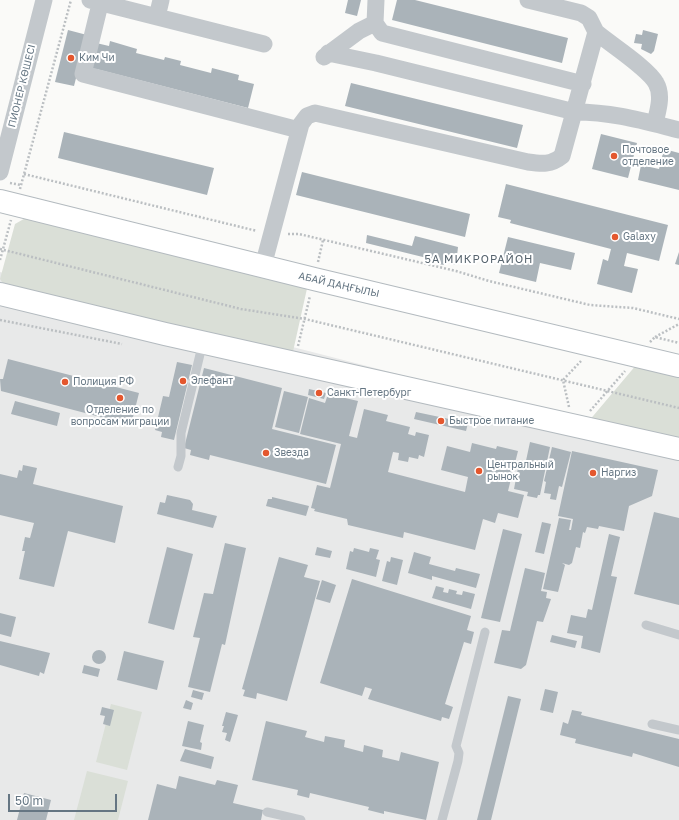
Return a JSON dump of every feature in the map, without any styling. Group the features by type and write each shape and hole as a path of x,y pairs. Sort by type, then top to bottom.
{"main road":[{"name":"АБАЙ ДАҢҒЫЛЫ","path":"8,203 314,279 679,366"},
{"path":"0,294 294,363 679,449"}],"street":[{"name":"ПИОНЕР КӨШЕСІ","path":"0,172 44,0"},
{"path":"157,17 161,0"},
{"path":"376,0 375,23 382,33 583,84"},
{"path":"528,0 581,13 589,18 596,32 644,70 657,83 660,99 655,122"},
{"path":"264,44 97,1 83,74 300,130"},
{"path":"375,23 359,31 324,57 376,63 575,112 600,112 655,122 679,130"},
{"path":"263,266 301,124 307,116 314,113 540,164 554,163 562,156 583,84 596,32"}],"lane":[{"path":"178,467 181,456 181,433 203,342"},
{"path":"646,625 679,635"},
{"path":"442,820 458,761 459,753 456,746 485,632"},
{"path":"652,724 679,730"},
{"path":"267,812 301,820"}],"path":[{"path":"0,260 8,203 24,174 71,0"},
{"path":"24,174 272,235 299,234 456,271 489,281 590,305 633,308 679,320"},
{"path":"294,363 323,240"},
{"path":"1,249 241,309 305,319 679,408"},
{"path":"654,337 679,324"},
{"path":"563,380 596,345"},
{"path":"563,380 573,425"}],"shaded area":[{"path":"29,216 308,284 292,356 7,289 0,279 15,224"},
{"path":"0,272 679,446 679,820 0,820"},
{"path":"637,364 679,374 679,441 588,422"},
{"path":"111,704 142,712 127,770 96,762"},
{"path":"87,771 128,781 118,820 74,820"}],"building":[{"path":"348,0 361,0 357,16 345,13"},
{"path":"397,0 415,0 568,38 562,63 392,20"},
{"name":"Ким Чи","path":"68,30 87,35 74,86 55,82"},
{"path":"643,30 658,34 654,51 651,54 641,49 642,44 634,43 636,34 642,35"},
{"path":"110,41 137,49 136,53 164,60 165,57 181,61 180,65 211,73 212,68 239,75 238,80 254,84 248,108 96,69 86,68 92,42 109,46"},
{"path":"351,83 523,125 517,148 345,106"},
{"path":"64,132 214,168 207,195 58,158"},
{"name":"Почтовое отделение","path":"601,134 637,143 628,178 592,169"},
{"path":"664,149 679,153 679,190 638,180 641,165 659,169"},
{"path":"302,172 470,214 465,237 296,195"},
{"name":"Galaxy","path":"506,184 668,225 659,261 627,253 624,266 638,269 632,293 597,284 603,259 608,261 611,249 510,223 511,220 498,217"},
{"path":"367,235 412,246 415,236 458,247 456,265 445,262 444,265 438,264 439,261 366,243"},
{"path":"508,237 575,253 571,270 540,263 536,282 499,273"},
{"path":"679,252 679,265 675,264"},
{"path":"8,359 139,393 131,425 1,391 0,379 3,379"},
{"path":"177,362 192,365 174,440 161,437 162,432 155,430 163,396 169,397"},
{"path":"204,368 282,388 272,429 336,445 326,484 210,455 209,460 190,455 191,450 184,448"},
{"path":"309,389 326,393 324,399 308,395"},
{"path":"284,391 308,397 299,433 275,427"},
{"name":"Центральный рынок","path":"328,394 358,401 349,436 357,438 364,409 388,415 386,421 410,427 408,434 415,436 416,432 429,435 424,457 419,455 418,459 409,457 408,462 398,460 399,453 393,452 388,472 465,492 468,477 441,470 447,446 470,452 472,443 496,449 497,446 518,451 508,491 524,495 518,518 498,513 495,523 483,519 475,550 404,532 403,538 348,525 347,519 314,511 315,509 311,508 317,485 330,488 341,444 300,434 309,398 325,403"},
{"path":"15,401 60,413 57,426 11,414"},
{"name":"Быстрое питание","path":"416,412 468,423 466,431 414,419"},
{"path":"530,442 550,447 540,495 538,495 537,498 527,496 528,492 514,489 518,468 524,470"},
{"path":"552,447 571,452 562,487 559,486 556,500 550,499 551,494 544,493 546,482 544,481"},
{"path":"572,451 658,470 652,496 629,506 624,531 599,526 598,529 587,527 585,533 583,532 580,548 576,547 572,563 569,565 562,563 565,565 558,592 543,589 559,518 571,520 569,530 571,530 573,519 558,516"},
{"path":"23,465 37,468 33,484 123,506 115,543 68,531 54,587 19,579 25,551 22,551 25,537 30,538 34,523 0,515 0,474 17,478 19,470 22,471"},
{"path":"167,495 190,500 193,504 192,510 217,516 213,528 157,514 160,502 165,503"},
{"path":"272,497 309,506 306,516 266,506 268,499 272,499"},
{"path":"654,512 679,518 679,605 634,594"},
{"path":"542,522 551,524 544,554 535,552"},
{"path":"503,529 522,534 500,622 481,618"},
{"path":"609,534 620,537 611,576 617,577 600,653 581,648 583,636 567,633 571,615 586,618 588,609 592,610"},
{"path":"225,543 246,548 225,645 222,644 210,692 188,687 200,638 193,637 204,593 213,594"},
{"path":"167,547 193,554 174,630 148,623"},
{"path":"317,547 332,551 330,558 315,555"},
{"path":"354,548 369,552 370,548 379,550 376,559 380,560 376,577 346,569 350,551 353,552"},
{"path":"414,552 431,557 429,564 455,571 456,568 480,574 476,588 432,576 432,580 408,573"},
{"path":"279,557 308,565 304,577 320,581 287,701 257,693 256,699 243,696 245,690 242,689"},
{"path":"391,557 403,560 397,585 382,581 387,561 390,562"},
{"path":"525,568 545,573 541,591 547,592 546,598 551,599 543,622 537,621 526,665 521,669 494,663 502,630 510,631"},
{"path":"352,579 471,616 467,630 474,632 471,644 464,642 445,704 453,707 449,719 442,717 441,721 368,699 372,689 365,687 362,696 320,683"},
{"path":"322,580 336,585 330,603 316,599"},
{"path":"436,586 444,588 443,592 448,593 449,589 457,591 456,594 462,595 463,591 475,594 471,609 432,598"},
{"path":"0,613 16,617 11,637 0,634"},
{"path":"552,635 577,641 575,648 550,642"},
{"path":"0,641 50,653 44,674 40,672 39,676 0,665"},
{"path":"99,650 104,652 106,657 104,662 99,664 94,662 92,657 94,652"},
{"path":"124,651 164,661 157,690 117,680"},
{"path":"84,665 100,669 98,677 82,673"},
{"path":"545,689 558,692 553,713 540,710"},
{"path":"193,690 204,693 202,700 191,697"},
{"path":"508,696 521,699 491,820 477,820"},
{"path":"186,700 193,703 191,710 183,708"},
{"path":"102,707 114,710 110,726 103,724 105,716 100,715"},
{"path":"572,710 582,712 581,715 679,739 679,767 633,753 632,757 575,743 576,739 560,735 563,722 568,724"},
{"path":"226,712 238,715 230,742 225,740 227,733 222,732"},
{"path":"188,721 204,725 200,742 202,743 201,750 182,746"},
{"path":"266,721 307,731 305,737 324,742 325,736 345,740 344,747 363,752 364,745 383,750 382,757 399,761 401,752 439,762 426,820 384,811 384,814 368,810 369,807 310,793 309,798 297,795 298,790 252,780"},
{"path":"185,749 214,757 211,769 180,761"},
{"path":"179,776 215,785 217,780 238,785 233,803 263,810 261,820 148,820 157,784 176,789"},
{"path":"24,793 51,800 46,820 17,820"}],"place":[{"name":"Ким Чи","path":"71,58"},
{"name":"Почтовое отделение","path":"614,156"},
{"name":"Galaxy","path":"615,237"},
{"name":"Элефант","path":"183,381"},
{"name":"Полиция РФ","path":"65,382"},
{"name":"Санкт-Петербург","path":"319,393"},
{"name":"Отделение по вопросам миграции","path":"120,398"},
{"name":"Быстрое питание","path":"441,421"},
{"name":"Звезда","path":"266,453"},
{"name":"Центральный рынок","path":"479,471"},
{"name":"Наргиз","path":"593,473"}],"district":[{"name":"5А МИКРОРАЙОН","path":"479,260"}]}
